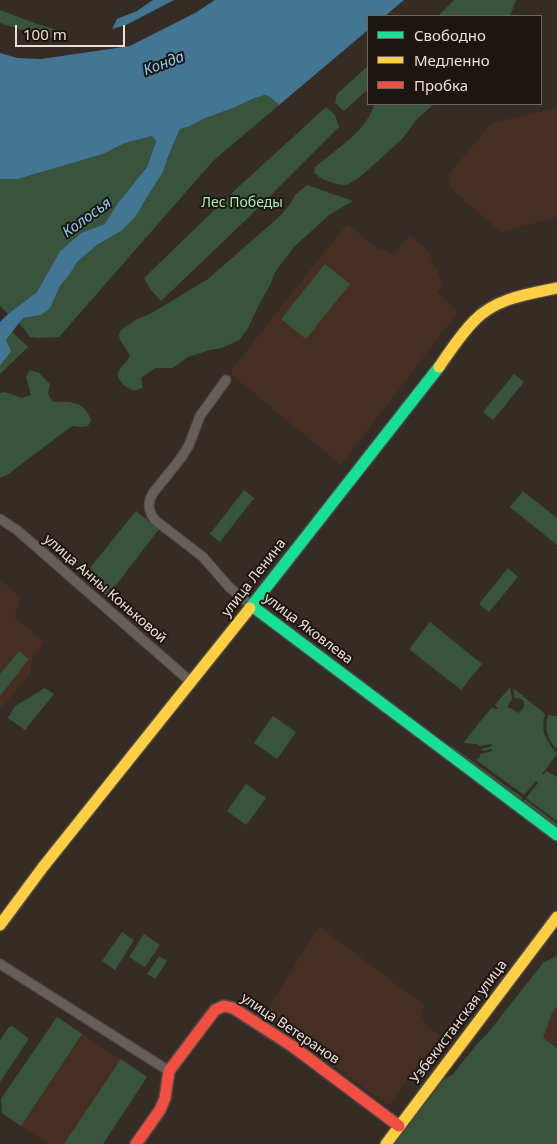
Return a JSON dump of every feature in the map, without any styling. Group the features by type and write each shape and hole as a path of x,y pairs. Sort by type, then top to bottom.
{"main road":[{"name":"улица Ленина","path":"0,925 43,867 252,606 475,320 483,312 500,302 557,288"},
{"name":"улица Яковлева","path":"252,606 557,835"},
{"name":"Узбекистанская улица","path":"386,1144 557,917"},
{"name":"улица Ветеранов","path":"169,1072 215,1010 220,1006 229,1006 292,1046 400,1126"},
{"path":"136,1144 160,1110 166,1098 169,1072"}],"street":[{"name":"улица Яковлева","path":"226,380 200,416 186,451 150,498 149,508 155,520 203,557 229,587 252,606"},
{"name":"улица Анны Коньковой","path":"0,519 10,524 191,682"},
{"path":"0,964 169,1072"}],"shaded area":[{"path":"557,107 557,217 501,232 451,189 448,175 492,123"},
{"path":"347,224 379,250 385,250 392,255 410,235 427,249 443,285 437,292 458,312 341,465 232,375 232,369"},
{"path":"0,580 21,597 14,617 45,642 32,659 30,673 0,710"},
{"path":"320,927 425,1006 420,1013 427,1026 441,1037 388,1106 265,1014"},
{"path":"557,1006 557,1048 543,1038 552,1013"},
{"path":"57,1017 147,1077 103,1144 48,1144 2,1113 1,1099"}],"green space":[{"path":"454,0 516,0 510,15 439,15"},
{"path":"0,10 68,33 52,38 0,23"},
{"path":"367,67 367,90 344,111 335,103 337,94"},
{"path":"265,95 279,105 213,161 59,337 30,337 19,323 25,318 41,315 77,262 97,245 121,231 143,205 163,172 180,129"},
{"path":"374,105 433,105 417,119 402,139 352,182 345,185 337,184 314,173 315,167 350,139 371,113"},
{"name":"Лес Победы","path":"326,107 335,115 339,127 161,301 151,290 144,278 234,191"},
{"path":"152,136 156,140 147,167 118,203 105,225 81,233 60,251 37,292 8,314 0,306 0,179 18,179 103,154 125,143"},
{"path":"307,185 353,201 329,215 294,247 275,272 247,330 239,340 222,348 188,357 173,368 155,368 141,378 143,387 138,390 127,388 118,377 118,372 130,355 120,340 121,330 135,320 150,314 208,279 280,216 296,194"},
{"path":"325,264 350,284 306,339 281,319"},
{"path":"12,332 28,347 0,374 0,366 7,354 6,340"},
{"path":"30,370 39,373 50,384 48,394 53,402 71,402 81,406 85,409 91,420 88,426 72,426 7,475 0,478 0,393 5,392 22,398 31,395 26,377"},
{"path":"514,374 524,382 493,420 483,412"},
{"path":"244,490 254,498 220,542 210,534"},
{"path":"523,491 557,518 557,545 510,507"},
{"path":"136,511 159,529 107,597 85,574"},
{"path":"508,568 518,577 489,612 479,604"},
{"path":"430,622 482,664 461,690 409,649"},
{"path":"19,651 29,659 0,696 0,674"},
{"path":"510,687 512,699 507,707 519,713 524,707 522,699 515,698 513,688 545,714 543,726 545,736 557,754 542,774 546,771 557,777 557,821 526,798 538,783 536,781 524,795 476,760 480,757 480,754 492,751 492,749 482,751 481,749 492,746 491,744 480,746 463,743 492,707 498,709 495,705"},
{"path":"45,688 54,694 25,730 8,718 15,706"},
{"path":"548,715 557,716 557,749 547,734"},
{"path":"273,716 296,732 277,759 254,743"},
{"path":"450,745 523,798 521,800 452,749"},
{"path":"246,784 266,798 246,825 227,811"},
{"path":"525,799 557,824 557,828 523,802"},
{"path":"122,932 134,940 115,970 102,961"},
{"path":"144,934 160,945 145,967 129,957"},
{"path":"159,956 167,961 155,979 147,974"},
{"path":"557,956 557,1006 552,1013 543,1038 557,1048 557,1144 394,1144 444,1079 453,1074 543,963"},
{"path":"57,1017 82,1034 21,1126 2,1113 1,1099"},
{"path":"12,1026 28,1038 28,1040 0,1082 0,1040 9,1027"},
{"path":"121,1059 147,1077 103,1144 64,1144"}],"water":[{"path":"153,0 174,0 126,25 112,29 117,19 137,11"},
{"name":"Конда","path":"215,0 404,0 386,15 367,15 367,31 279,105 265,95 180,129 163,172 135,217 121,231 97,245 77,262 60,286 50,308 41,315 24,318 19,323 6,340 11,351 0,366 0,322 37,292 60,251 81,233 105,224 118,203 147,167 156,141 152,136 125,143 103,154 18,179 0,179 0,53 17,58 41,59 130,46 195,13"}],"traffic: fast":[{"path":"250,608 439,367"},
{"path":"252,606 557,835"}],"traffic: slow":[{"path":"439,367 465,331 483,313 513,298 557,288"},
{"path":"0,925 43,867 250,608"},
{"path":"386,1144 557,917"}],"traffic: jam":[{"path":"136,1144 160,1110 165,1098 169,1071 215,1010 224,1006 233,1008 292,1046 399,1126"}],"water label":[{"name":"Колосья","path":"87,218"}]}
